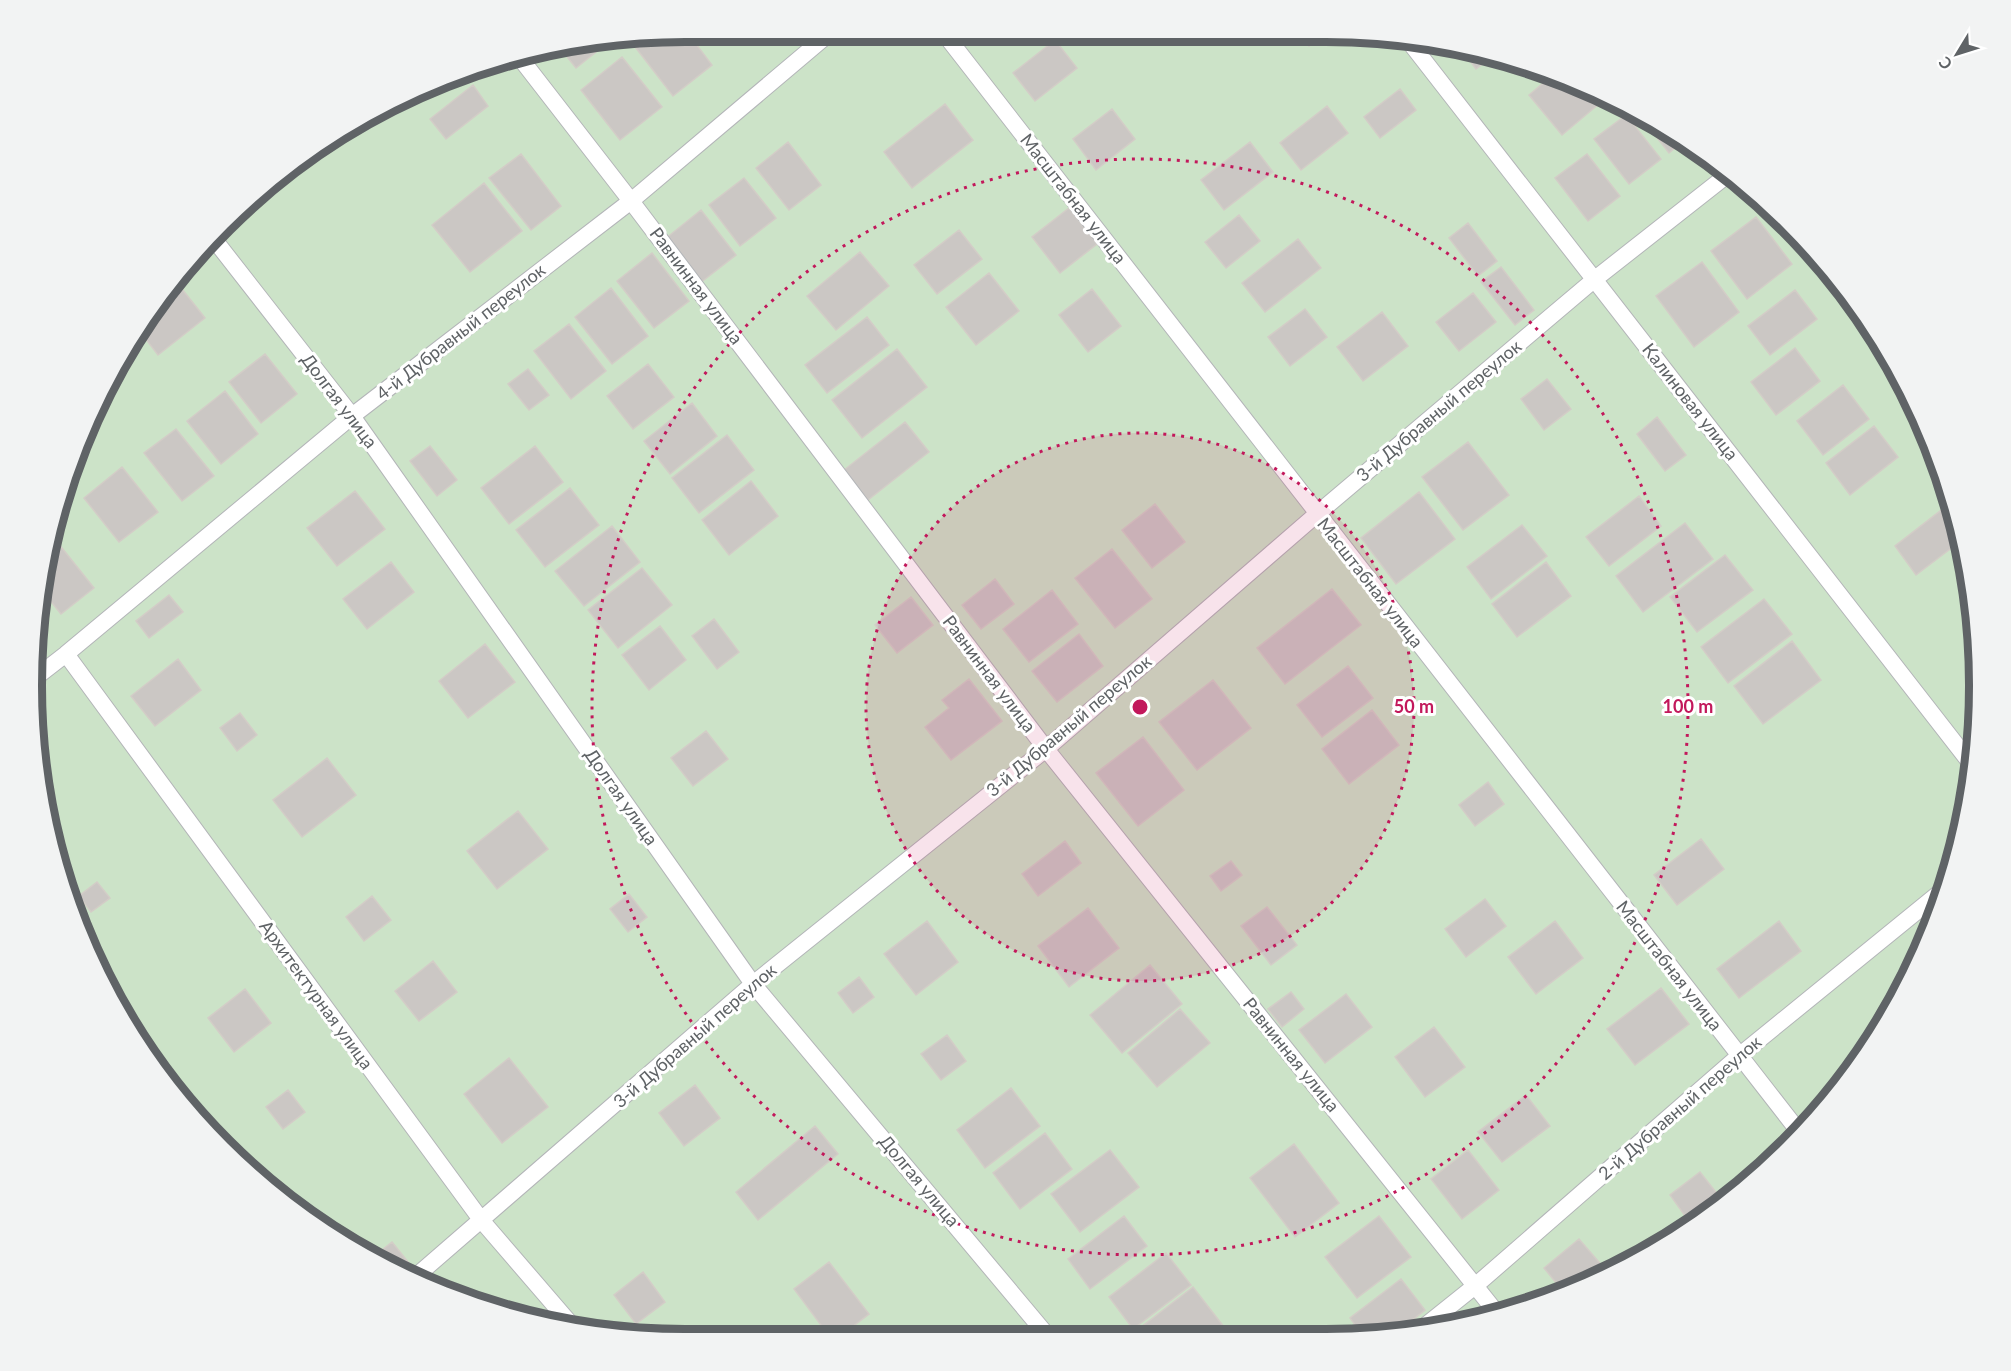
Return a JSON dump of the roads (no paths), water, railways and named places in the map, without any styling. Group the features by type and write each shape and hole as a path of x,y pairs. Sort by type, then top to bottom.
{"lane":[{"name":"4-й Дубравный переулок","path":"42,672 352,416 632,201 819,42"},
{"name":"Масштабная улица","path":"951,42 1794,1126"},
{"name":"Калиновая улица","path":"1415,49 1965,756"},
{"name":"Равнинная улица","path":"524,63 632,201 1046,749 1492,1307"},
{"name":"3-й Дубравный переулок","path":"421,1272 753,984 1046,749 1317,514 1595,279 1722,179"},
{"name":"Долгая улица","path":"218,244 352,416 753,984 1042,1329"},
{"name":"Архитектурная улица","path":"66,654 482,1221 565,1318"},
{"name":"2-й Дубравный переулок","path":"1433,1320 1475,1286 1739,1056 1933,898"}]}
